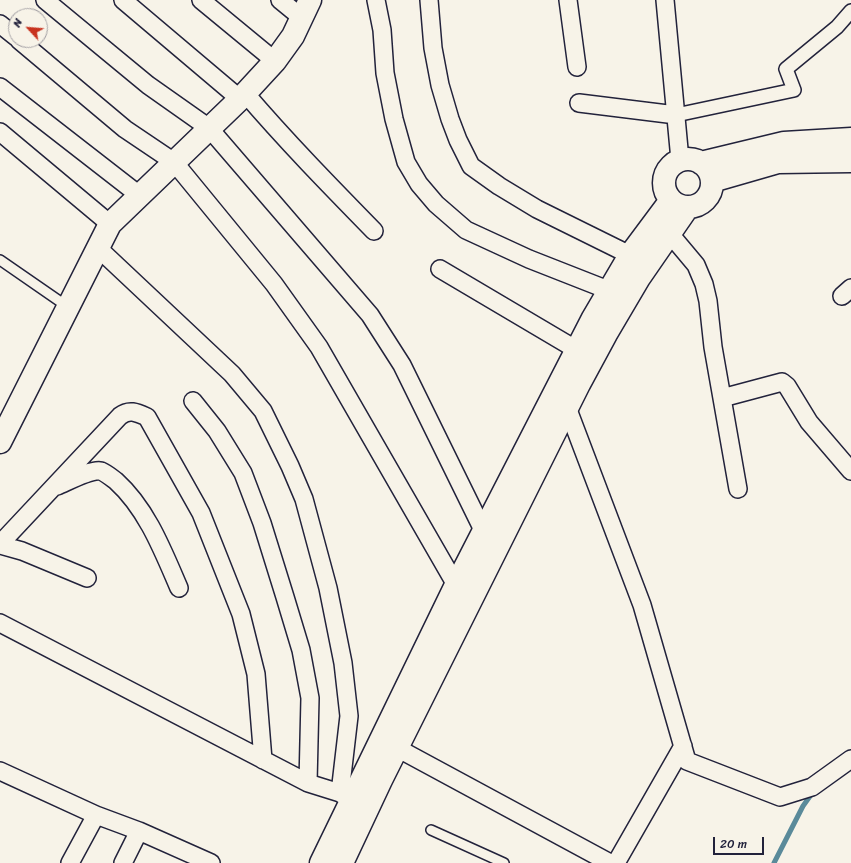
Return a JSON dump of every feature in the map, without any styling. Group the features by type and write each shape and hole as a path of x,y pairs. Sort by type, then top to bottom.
{"main road":[{"path":"0,442 110,224 242,96 275,61 293,36 306,9"},
{"path":"698,168 784,143 851,139"},
{"path":"698,168 711,191 706,199 698,205 680,204 666,192 664,182 666,173 672,165 698,168 778,162 851,161"},
{"path":"322,863 346,796 608,290 630,255 680,204"},
{"path":"342,863 397,748 567,407 638,278 670,234 680,204"}],"street":[{"path":"45,0 148,85 209,128 370,315 402,365 483,530"},
{"path":"123,0 242,96 374,231"},
{"path":"201,0 275,61"},
{"path":"280,0 306,9"},
{"path":"376,0 382,30 385,73 394,119 406,162 419,184 436,204 466,230 529,259 608,290"},
{"path":"429,0 433,48 440,84 455,133 471,166 498,186 537,209 630,255"},
{"path":"568,0 577,67"},
{"path":"665,0 676,115 698,168"},
{"path":"579,103 676,115 794,90 786,69 837,27 851,11"},
{"path":"0,24 8,31"},
{"path":"29,48 125,129 174,162 274,284 319,347 456,585"},
{"path":"0,87 139,196"},
{"path":"0,132 110,224"},
{"path":"670,234 696,265 704,284 738,489"},
{"path":"0,623 308,783 346,796 348,716 343,663 328,588 304,499 290,466 263,411 232,374 98,248"},
{"path":"440,268 577,350"},
{"path":"722,398 782,382 787,386 816,430 849,464"},
{"path":"193,401 217,431 243,473 262,523 285,597 300,650 310,698 308,783"},
{"path":"567,407 642,605 687,761 780,797 812,787 851,758"},
{"path":"87,578 22,551 0,544 120,416 126,412 137,412 147,417 201,513 241,614 256,674 263,760"},
{"path":"52,488 93,472 101,471 110,476 126,490 140,509 156,536 179,588"},
{"path":"616,863 683,746"},
{"path":"397,748 610,863"},
{"path":"2,775 96,815 139,831 183,857 211,863"},
{"path":"70,863 96,815"},
{"path":"123,863 139,831"}],"lane":[{"path":"0,260 68,307"},
{"path":"431,830 504,863"}],"waterway":[{"path":"774,863 803,806 813,792"}]}
